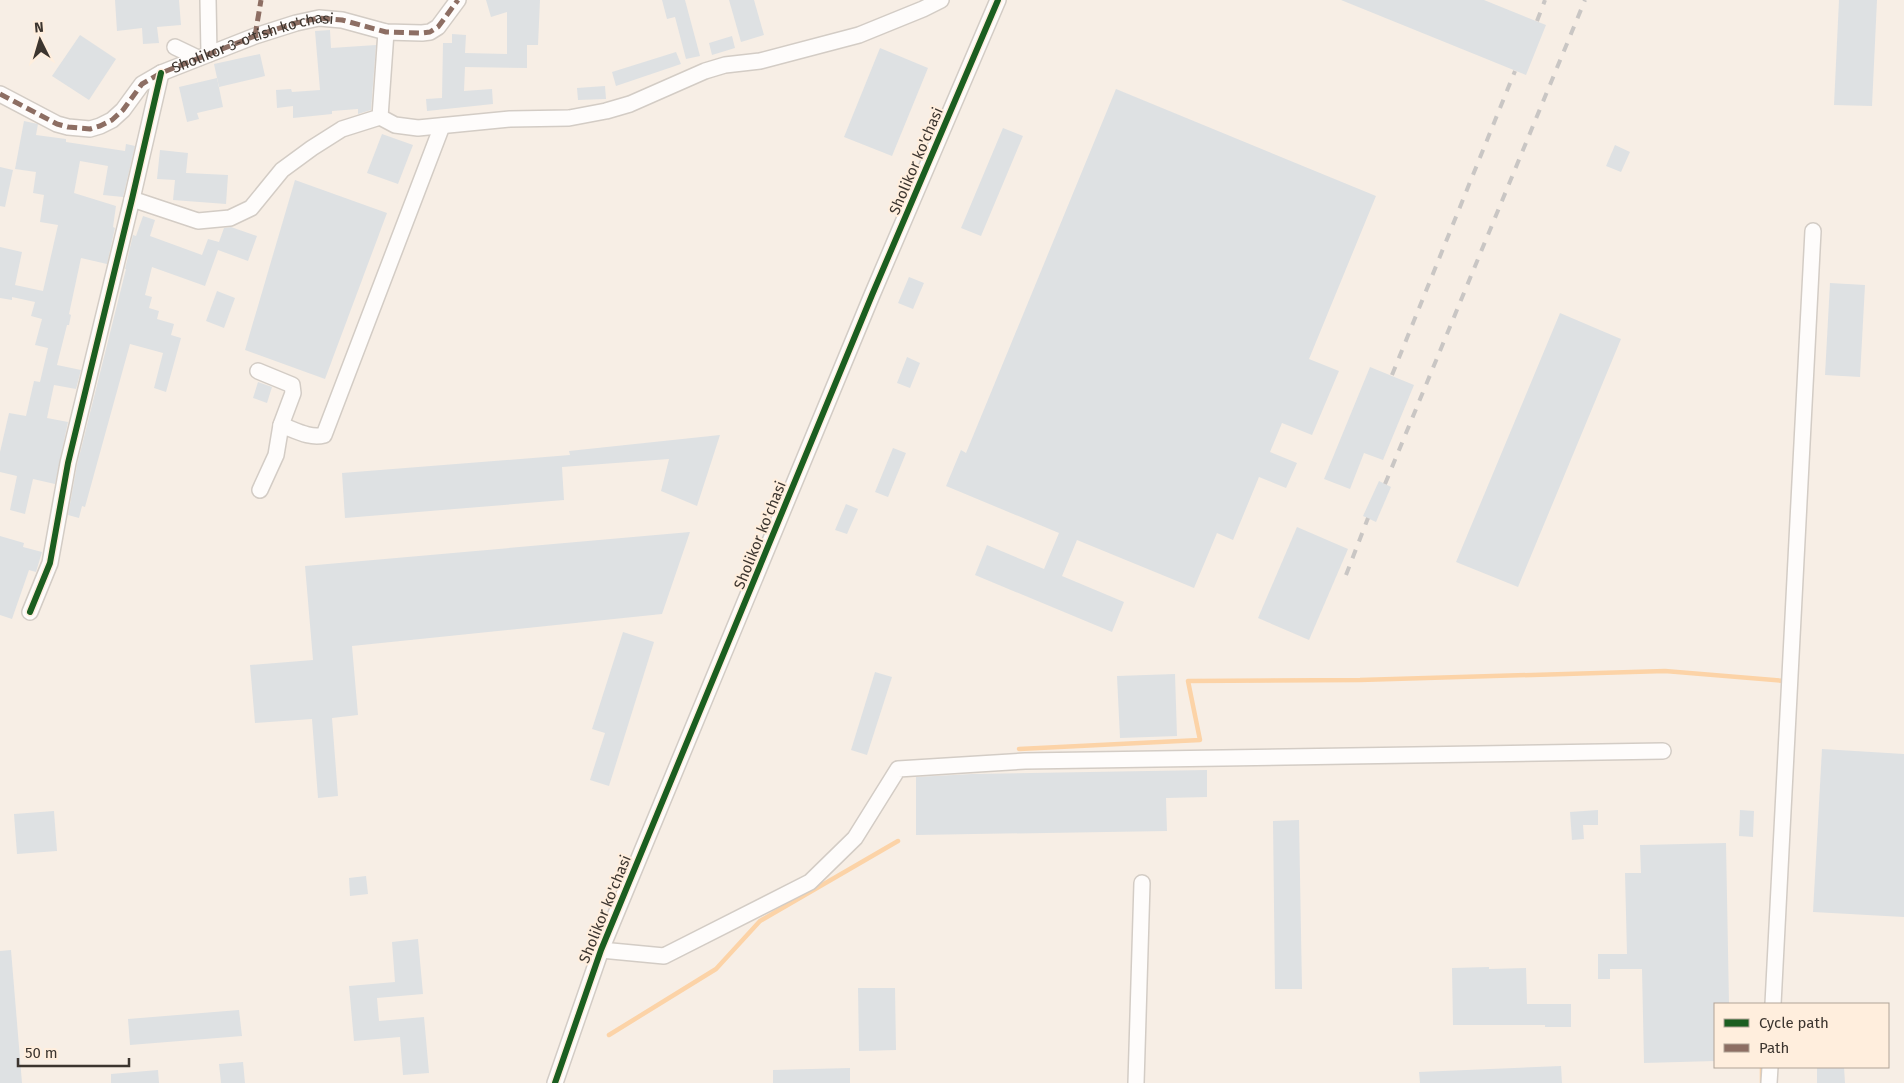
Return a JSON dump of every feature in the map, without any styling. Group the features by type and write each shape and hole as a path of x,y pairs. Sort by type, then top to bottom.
{"street":[{"path":"175,46 204,56 208,0"},
{"name":"Sholikor 3-o'tish ko'chasi","path":"0,94 57,124 90,129 112,120 123,110 142,84 161,73 296,23 319,18 342,20 386,32 430,32 444,20 458,0"},
{"path":"132,199 198,221 230,218 251,208 282,170 312,148 342,129 380,117 396,125 418,128 510,119 569,118 606,111 630,104 705,71 725,65 760,61 859,35 941,0"},
{"name":"Sholikor ko'chasi","path":"555,1083 601,950 872,295 998,0"},
{"path":"380,117 386,32"},
{"path":"30,612 50,563 68,463 161,73"},
{"path":"281,425 317,437 324,435 327,430 442,126"},
{"path":"1773,1003 1813,231"},
{"path":"258,371 292,385 293,393 281,425 276,455 260,490"},
{"path":"601,950 664,956 810,882 855,838 898,769 1025,760 1664,751"},
{"path":"1136,1083 1142,883"},
{"path":"1769,1083 1770,1068"}],"building":[{"path":"115,0 179,0 181,25 157,27 159,43 143,44 142,28 117,31"},
{"path":"486,0 540,0 538,45 527,45 527,68 465,67 464,91 492,89 493,104 427,111 426,99 442,98 443,43 452,43 452,34 466,35 465,53 507,54 507,12 491,17"},
{"path":"662,0 685,0 700,56 686,59 675,17 667,19"},
{"path":"729,0 754,0 764,35 741,42"},
{"path":"1341,0 1484,0 1546,25 1526,75"},
{"path":"1839,0 1877,0 1872,106 1834,105"},
{"path":"330,30 331,48 376,45 371,110 358,114 358,109 332,111 332,114 293,118 293,106 277,108 276,90 291,89 292,92 320,90 315,31"},
{"path":"80,35 116,59 89,100 52,76"},
{"path":"732,36 735,48 712,55 709,43"},
{"path":"880,48 928,68 892,156 844,137"},
{"path":"676,52 681,64 616,86 612,72"},
{"path":"260,54 265,76 219,87 214,64"},
{"path":"217,78 223,107 197,113 199,119 187,122 179,87"},
{"path":"605,86 606,99 578,100 577,88"},
{"path":"1116,89 1376,196 1309,359 1339,371 1312,435 1282,423 1270,452 1297,463 1286,488 1259,477 1233,540 1217,533 1194,588 1077,540 1062,576 1124,602 1112,632 975,575 987,545 1044,569 1059,533 946,486 961,450 966,453"},
{"path":"24,121 38,124 36,135 66,139 66,142 125,151 126,144 135,146 123,197 103,195 108,166 80,161 74,193 116,206 113,227 115,228 107,264 81,258 69,314 71,315 69,325 67,325 57,365 81,370 76,389 54,385 47,418 68,422 55,484 33,479 25,514 10,510 17,476 0,472 0,452 9,413 26,416 34,381 40,382 48,348 35,345 42,319 31,316 35,302 12,297 12,300 0,298 0,247 22,252 15,285 43,291 58,225 40,222 44,195 33,193 36,172 15,169"},
{"path":"1003,128 1023,136 981,236 961,228"},
{"path":"382,134 413,145 398,184 367,173"},
{"path":"1615,145 1630,152 1621,172 1606,166"},
{"path":"160,150 188,153 186,173 228,175 226,204 173,200 175,180 157,179"},
{"path":"0,167 13,170 5,207 0,206"},
{"path":"295,180 387,213 325,379 245,350"},
{"path":"143,216 155,220 150,236 202,255 208,239 219,242 224,228 231,227 257,236 248,261 218,250 205,286 152,267 145,295 152,297 149,308 159,311 157,319 174,324 171,335 181,338 166,392 154,388 163,353 130,344 85,507 82,506 79,518 68,515 77,465 133,235 136,236"},
{"path":"909,277 924,283 913,309 898,303"},
{"path":"1830,283 1865,285 1860,377 1825,375"},
{"path":"217,291 235,298 224,328 206,321"},
{"path":"1560,313 1621,339 1518,587 1456,562"},
{"path":"907,357 920,363 910,388 897,383"},
{"path":"1370,367 1414,385 1383,460 1364,453 1350,489 1324,479"},
{"path":"258,382 272,387 267,403 253,398"},
{"path":"720,435 697,506 661,491 669,459 562,467 564,500 345,518 342,473 570,455 569,451"},
{"path":"893,448 906,453 888,497 875,492"},
{"path":"1379,481 1391,487 1376,522 1363,516"},
{"path":"846,504 858,509 847,534 835,530"},
{"path":"1297,527 1348,549 1309,640 1258,618"},
{"path":"690,532 662,614 352,646 358,715 332,718 338,796 318,798 312,719 255,723 250,665 313,660 305,566"},
{"path":"0,536 24,543 23,547 42,552 36,572 29,570 12,619 0,615"},
{"path":"623,632 654,642 609,786 590,780 605,733 592,729"},
{"path":"875,672 892,677 867,755 851,750"},
{"path":"1175,674 1177,736 1120,738 1117,676"},
{"path":"1822,749 1904,754 1904,917 1813,912"},
{"path":"1207,770 1207,797 1166,798 1167,831 916,835 916,777 972,774"},
{"path":"1598,810 1598,825 1583,825 1584,839 1572,840 1570,812"},
{"path":"1740,810 1754,811 1753,837 1739,836"},
{"path":"54,811 57,851 17,854 14,814"},
{"path":"1299,820 1302,989 1275,989 1273,821"},
{"path":"1726,843 1729,1003 1714,1003 1714,1061 1644,1063 1642,969 1610,969 1610,979 1598,979 1598,954 1627,954 1625,873 1641,873 1640,845"},
{"path":"366,876 368,894 350,896 349,878"},
{"path":"418,939 423,994 377,998 379,1021 424,1017 429,1073 403,1075 400,1037 354,1041 349,986 395,982 392,942"},
{"path":"11,950 22,1083 0,1083 0,951"},
{"path":"1489,967 1489,969 1526,968 1527,1004 1571,1004 1571,1027 1545,1027 1545,1025 1453,1025 1452,968"},
{"path":"858,988 895,988 896,1050 859,1051"},
{"path":"239,1010 242,1036 130,1045 128,1019"},
{"path":"243,1062 245,1083 221,1083 219,1064"},
{"path":"1561,1066 1562,1083 1420,1083 1419,1072"},
{"path":"850,1068 850,1083 773,1083 773,1070"},
{"path":"1817,1068 1844,1068 1845,1083 1817,1083"},
{"path":"158,1070 159,1083 111,1083 111,1074"}],"waterway":[{"path":"1019,749 1200,740 1188,681 1360,680 1665,671 1785,681 1785,683"},
{"path":"609,1035 716,969 760,921 898,841"},
{"path":"1762,1068 1762,1083"}],"railway":[{"path":"1537,21 1545,0"},
{"path":"1385,484 1585,0"},
{"path":"1392,375 1515,71"},
{"path":"1346,575 1368,518"}],"marked path":[{"path":"255,36 261,0"},
{"path":"0,94 57,124 90,129 112,120 123,110 142,84 161,73 255,36 319,18 342,20 386,32 430,32 438,27 458,0"}],"cycle path":[{"path":"555,1083 601,950 872,295 998,0"},
{"path":"30,612 50,563 68,463 161,73"}]}
